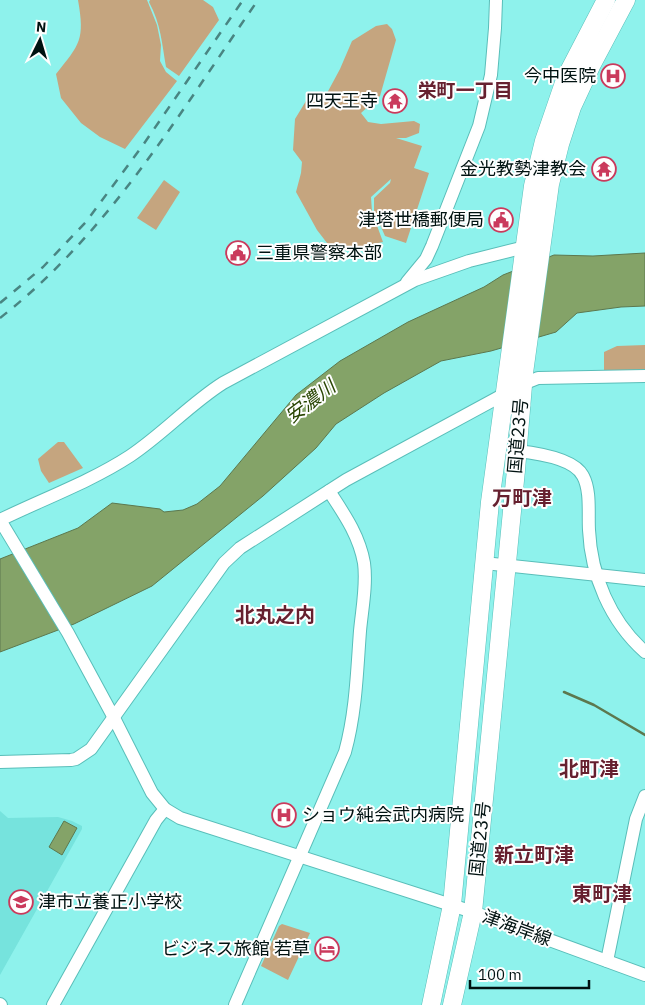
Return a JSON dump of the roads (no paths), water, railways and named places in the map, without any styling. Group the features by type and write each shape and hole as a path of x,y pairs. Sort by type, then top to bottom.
{"highway":[{"name":"国道23号","path":"430,1005 452,905 484,563 514,384 530,249 535,176 544,141 566,77 606,0"},
{"name":"国道23号","path":"530,249 569,116 592,64 626,0"},
{"name":"国道23号","path":"452,1005 473,912 517,451 514,384"}],"street":[{"path":"404,285 426,259 479,126 491,75 496,0"},
{"path":"53,1005 156,820 165,808 152,793 92,676 1,522 113,466 148,443 216,387 404,285 469,261 530,249"},
{"path":"0,762 76,759 91,749 224,563 240,548 346,480 514,384 538,378 645,376"},
{"path":"517,451 545,455 565,462 578,470 584,477 590,544 596,575 614,613 625,630 645,652"},
{"path":"235,1005 345,752 351,732 364,589 364,562 350,522 329,491"},
{"path":"484,563 645,580"},
{"path":"607,962 636,819 645,796"},
{"name":"津海岸線","path":"165,808 180,818 473,912 645,975"}],"water":[{"name":"安濃川","path":"645,253 645,306 577,313 556,332 491,351 441,361 384,393 336,424 316,448 263,496 152,586 74,624 0,652 0,559 78,528 112,503 160,509 164,512 183,510 197,504 220,486 296,395 340,361 408,322 484,287 503,275 554,255 593,256"},
{"path":"64,821 77,828 62,855 49,847"}],"waterway":[{"path":"564,692 594,705 645,735"}],"railway":[{"path":"0,303 43,267 86,222 143,145 243,0"},
{"path":"0,318 39,285 109,210 171,127 258,0"}],"place":[{"name":"今中医院","path":"613,76"},
{"name":"四天王寺","path":"395,101"},
{"name":"金光教勢津教会","path":"604,169"},
{"name":"津塔世橋郵便局","path":"501,220"},
{"name":"三重県警察本部","path":"238,253"},
{"name":"ショウ純会武内病院","path":"284,815"},
{"name":"津市立養正小学校","path":"21,902"},
{"name":"ビジネス旅館 若草","path":"327,949"}],"district":[{"name":"栄町一丁目","path":"465,90"},
{"name":"万町津","path":"522,498"},
{"name":"北丸之内","path":"275,615"},
{"name":"北町津","path":"589,769"},
{"name":"新立町津","path":"534,855"},
{"name":"東町津","path":"602,894"}]}
